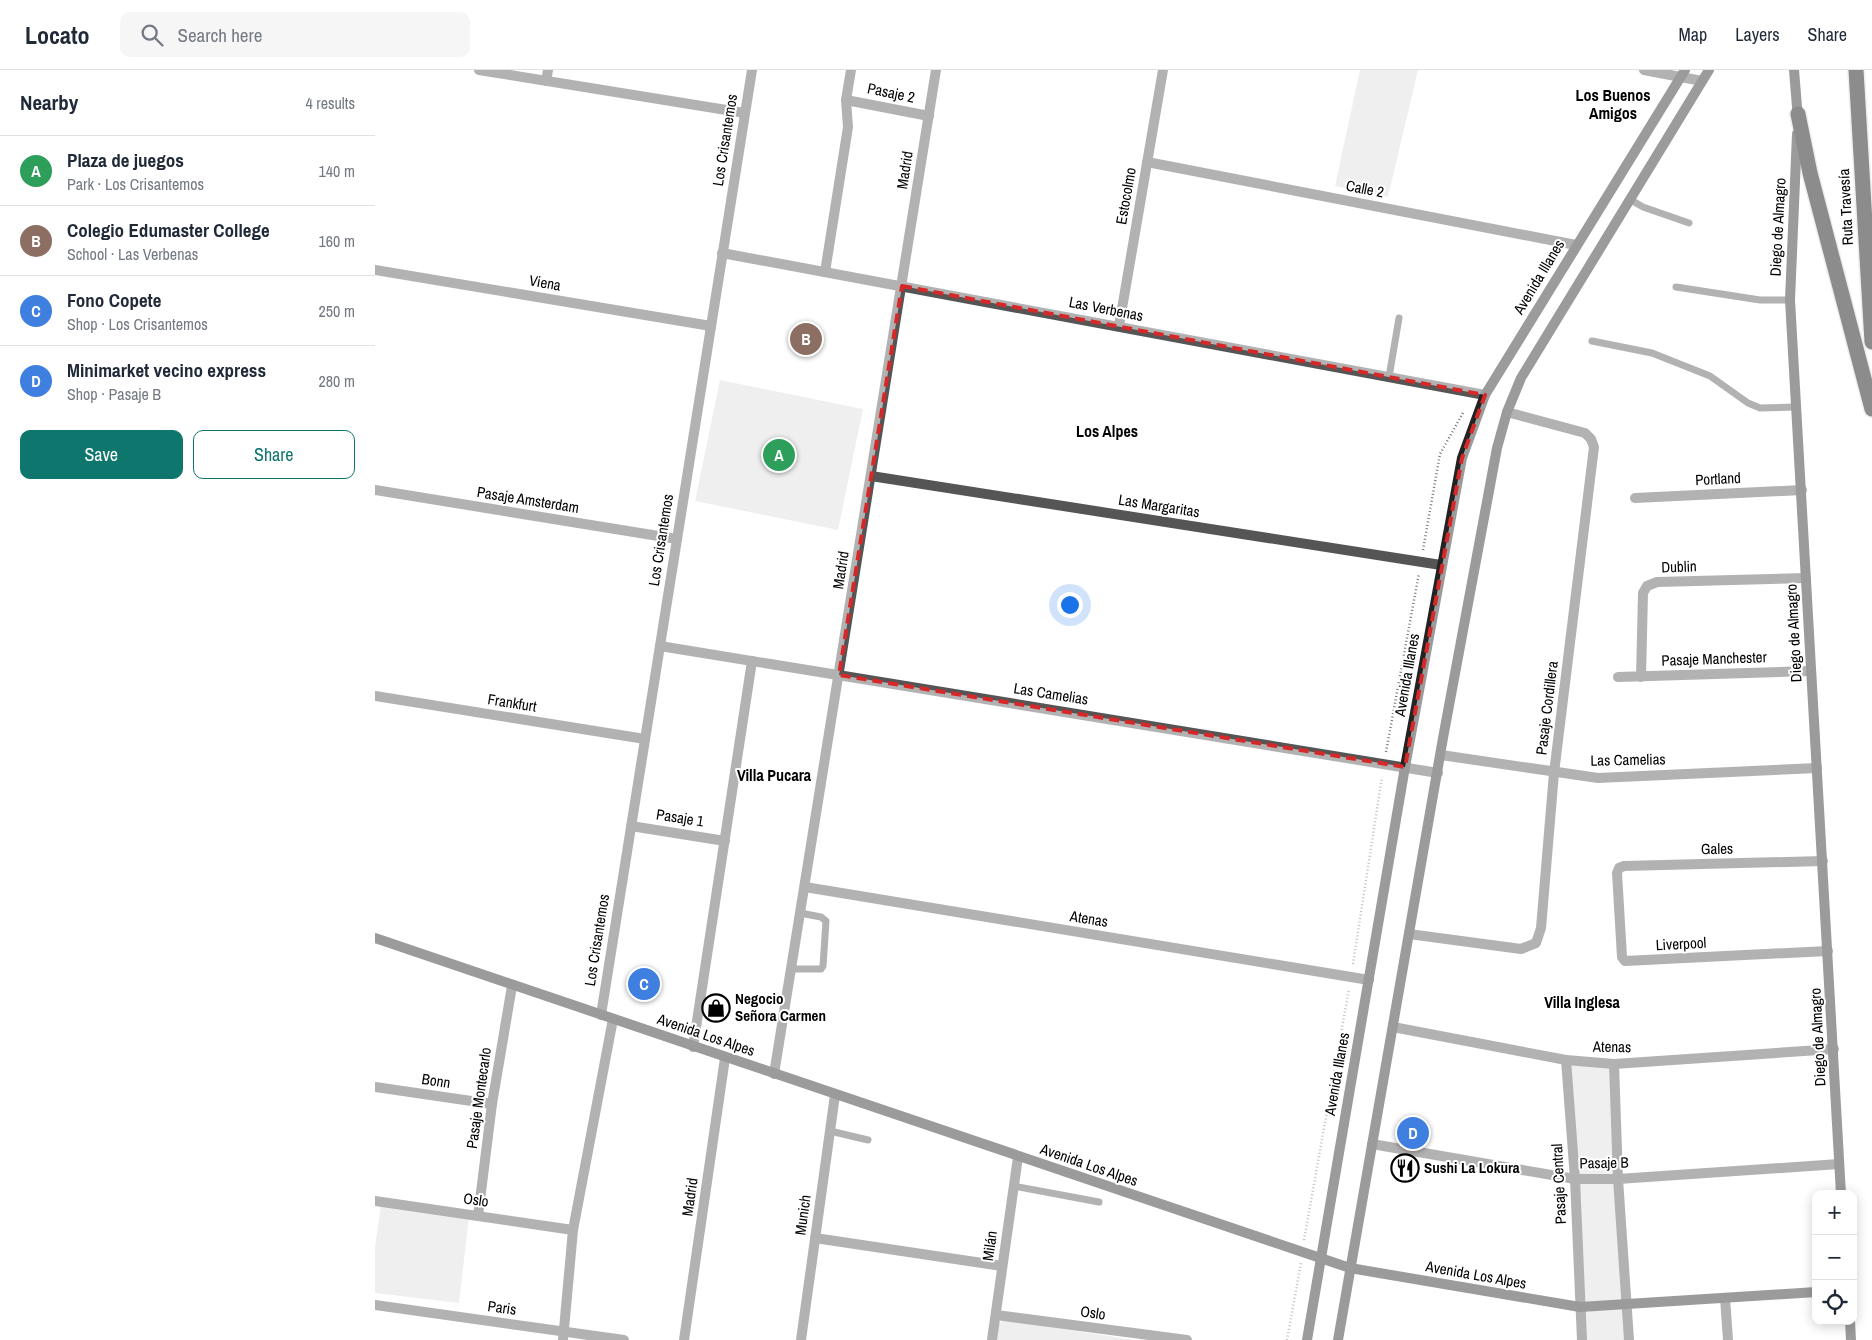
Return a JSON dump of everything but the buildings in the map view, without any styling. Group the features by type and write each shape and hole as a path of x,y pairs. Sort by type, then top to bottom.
{"highway":[{"name":"Ruta Travesía","path":"1855,70 1872,342"},
{"path":"1798,114 1810,173 1872,409"}],"main road":[{"path":"1338,1340 1441,755 1497,448 1507,412 1529,363 1631,200 1709,70"},
{"name":"Diego de Almagro","path":"1794,70 1798,114 1790,300 1841,1190"},
{"name":"Avenida Illanes","path":"1307,1340 1405,767 1462,458 1485,395 1682,73"},
{"name":"Avenida Los Alpes","path":"375,938 511,986 1350,1268 1580,1307 1812,1292"},
{"path":"1850,1325 1851,1340"}],"street":[{"path":"479,70 745,114"},
{"path":"546,81 548,70"},
{"name":"Los Crisantemos","path":"601,1015 752,70"},
{"path":"825,272 848,126 846,100 851,70"},
{"name":"Madrid","path":"774,1074 936,70"},
{"name":"Estocolmo","path":"1119,326 1163,70"},
{"path":"1644,70 1682,73 1702,81"},
{"name":"Pasaje 2","path":"846,100 929,116"},
{"name":"Calle 2","path":"1147,162 1576,245"},
{"name":"Las Verbenas","path":"722,253 1485,395"},
{"name":"Viena","path":"375,270 711,326"},
{"name":"Pasaje Cordillera","path":"1409,934 1521,949 1536,943 1541,928 1554,773 1594,447 1591,439 1585,433 1507,412"},
{"name":"Las Margaritas","path":"871,476 1441,565"},
{"name":"Pasaje Amsterdam","path":"375,490 677,539"},
{"name":"Portland","path":"1635,498 1802,490"},
{"name":"Dublin","path":"1641,677 1643,593 1647,586 1657,582 1806,578"},
{"name":"Las Camelias","path":"660,646 1438,773"},
{"path":"693,1046 752,661"},
{"name":"Pasaje Manchester","path":"1618,677 1811,671"},
{"name":"Frankfurt","path":"375,696 645,740"},
{"name":"Las Camelias","path":"1441,755 1598,778 1817,768"},
{"name":"Pasaje 1","path":"631,826 725,841"},
{"name":"Gales","path":"1617,873 1619,868 1624,866 1823,861"},
{"name":"Liverpool","path":"1617,873 1622,957 1625,961 1828,951"},
{"name":"Atenas","path":"805,887 1369,980"},
{"name":"Pasaje Montecarlo","path":"478,1216 492,1104 511,986"},
{"path":"563,1336 573,1230 613,1019"},
{"name":"Atenas","path":"1393,1027 1566,1060 1614,1064 1834,1049"},
{"name":"Madrid","path":"684,1340 725,1058"},
{"name":"Pasaje Central","path":"1566,1060 1575,1178 1582,1340"},
{"path":"1614,1064 1618,1179 1629,1340"},
{"name":"Bonn","path":"375,1087 492,1104"},
{"name":"Munich","path":"801,1340 835,1095"},
{"name":"Pasaje B","path":"1372,1144 1575,1178 1618,1179 1839,1164"},
{"name":"Milán","path":"992,1340 1018,1157"},
{"name":"Oslo","path":"375,1202 573,1230"},
{"path":"815,1238 1003,1266"},
{"path":"1725,1298 1728,1340"},
{"name":"Paris","path":"375,1305 563,1336 624,1340"},
{"name":"Oslo","path":"995,1315 1166,1339 1187,1340"}],"lane":[{"path":"1631,200 1643,207 1689,223"},
{"path":"1676,287 1760,300 1790,300"},
{"path":"1389,377 1399,318"},
{"path":"1592,341 1652,352 1710,376 1749,403 1760,408 1796,407"},
{"path":"791,969 816,971 821,970 823,966 826,921 821,917 800,913"},
{"path":"830,1131 868,1140"},
{"path":"1013,1186 1099,1202"}],"path":[{"path":"1287,1340 1302,1252"}],"highlighted area":[{"path":"902,286 1485,395 1462,458 1405,767 839,675"}],"shaded area":[{"path":"1360,70 1418,70 1388,197 1335,186"},
{"path":"720,380 863,409 838,530 695,501"},
{"path":"1570,1064 1610,1067 1625,1340 1585,1340"},
{"path":"381,1205 469,1217 459,1303 375,1293 375,1247"},
{"path":"1005,1320 1134,1340 996,1340 998,1324"}],"place":[{"name":"Colegio Edumaster College","path":"806,339"},
{"name":"Plaza de juegos","path":"779,455"},
{"name":"Fono Copete","path":"644,984"},
{"name":"Negocio Señora Carmen","path":"716,1008"},
{"name":"Minimarket vecino express","path":"1413,1133"},
{"name":"Sushi La Lokura","path":"1405,1168"}],"district":[{"name":"Los Buenos Amigos","path":"1613,104"},
{"name":"Los Alpes","path":"1107,431"},
{"name":"Villa Pucara","path":"774,775"},
{"name":"Villa Inglesa","path":"1582,1002"}]}
